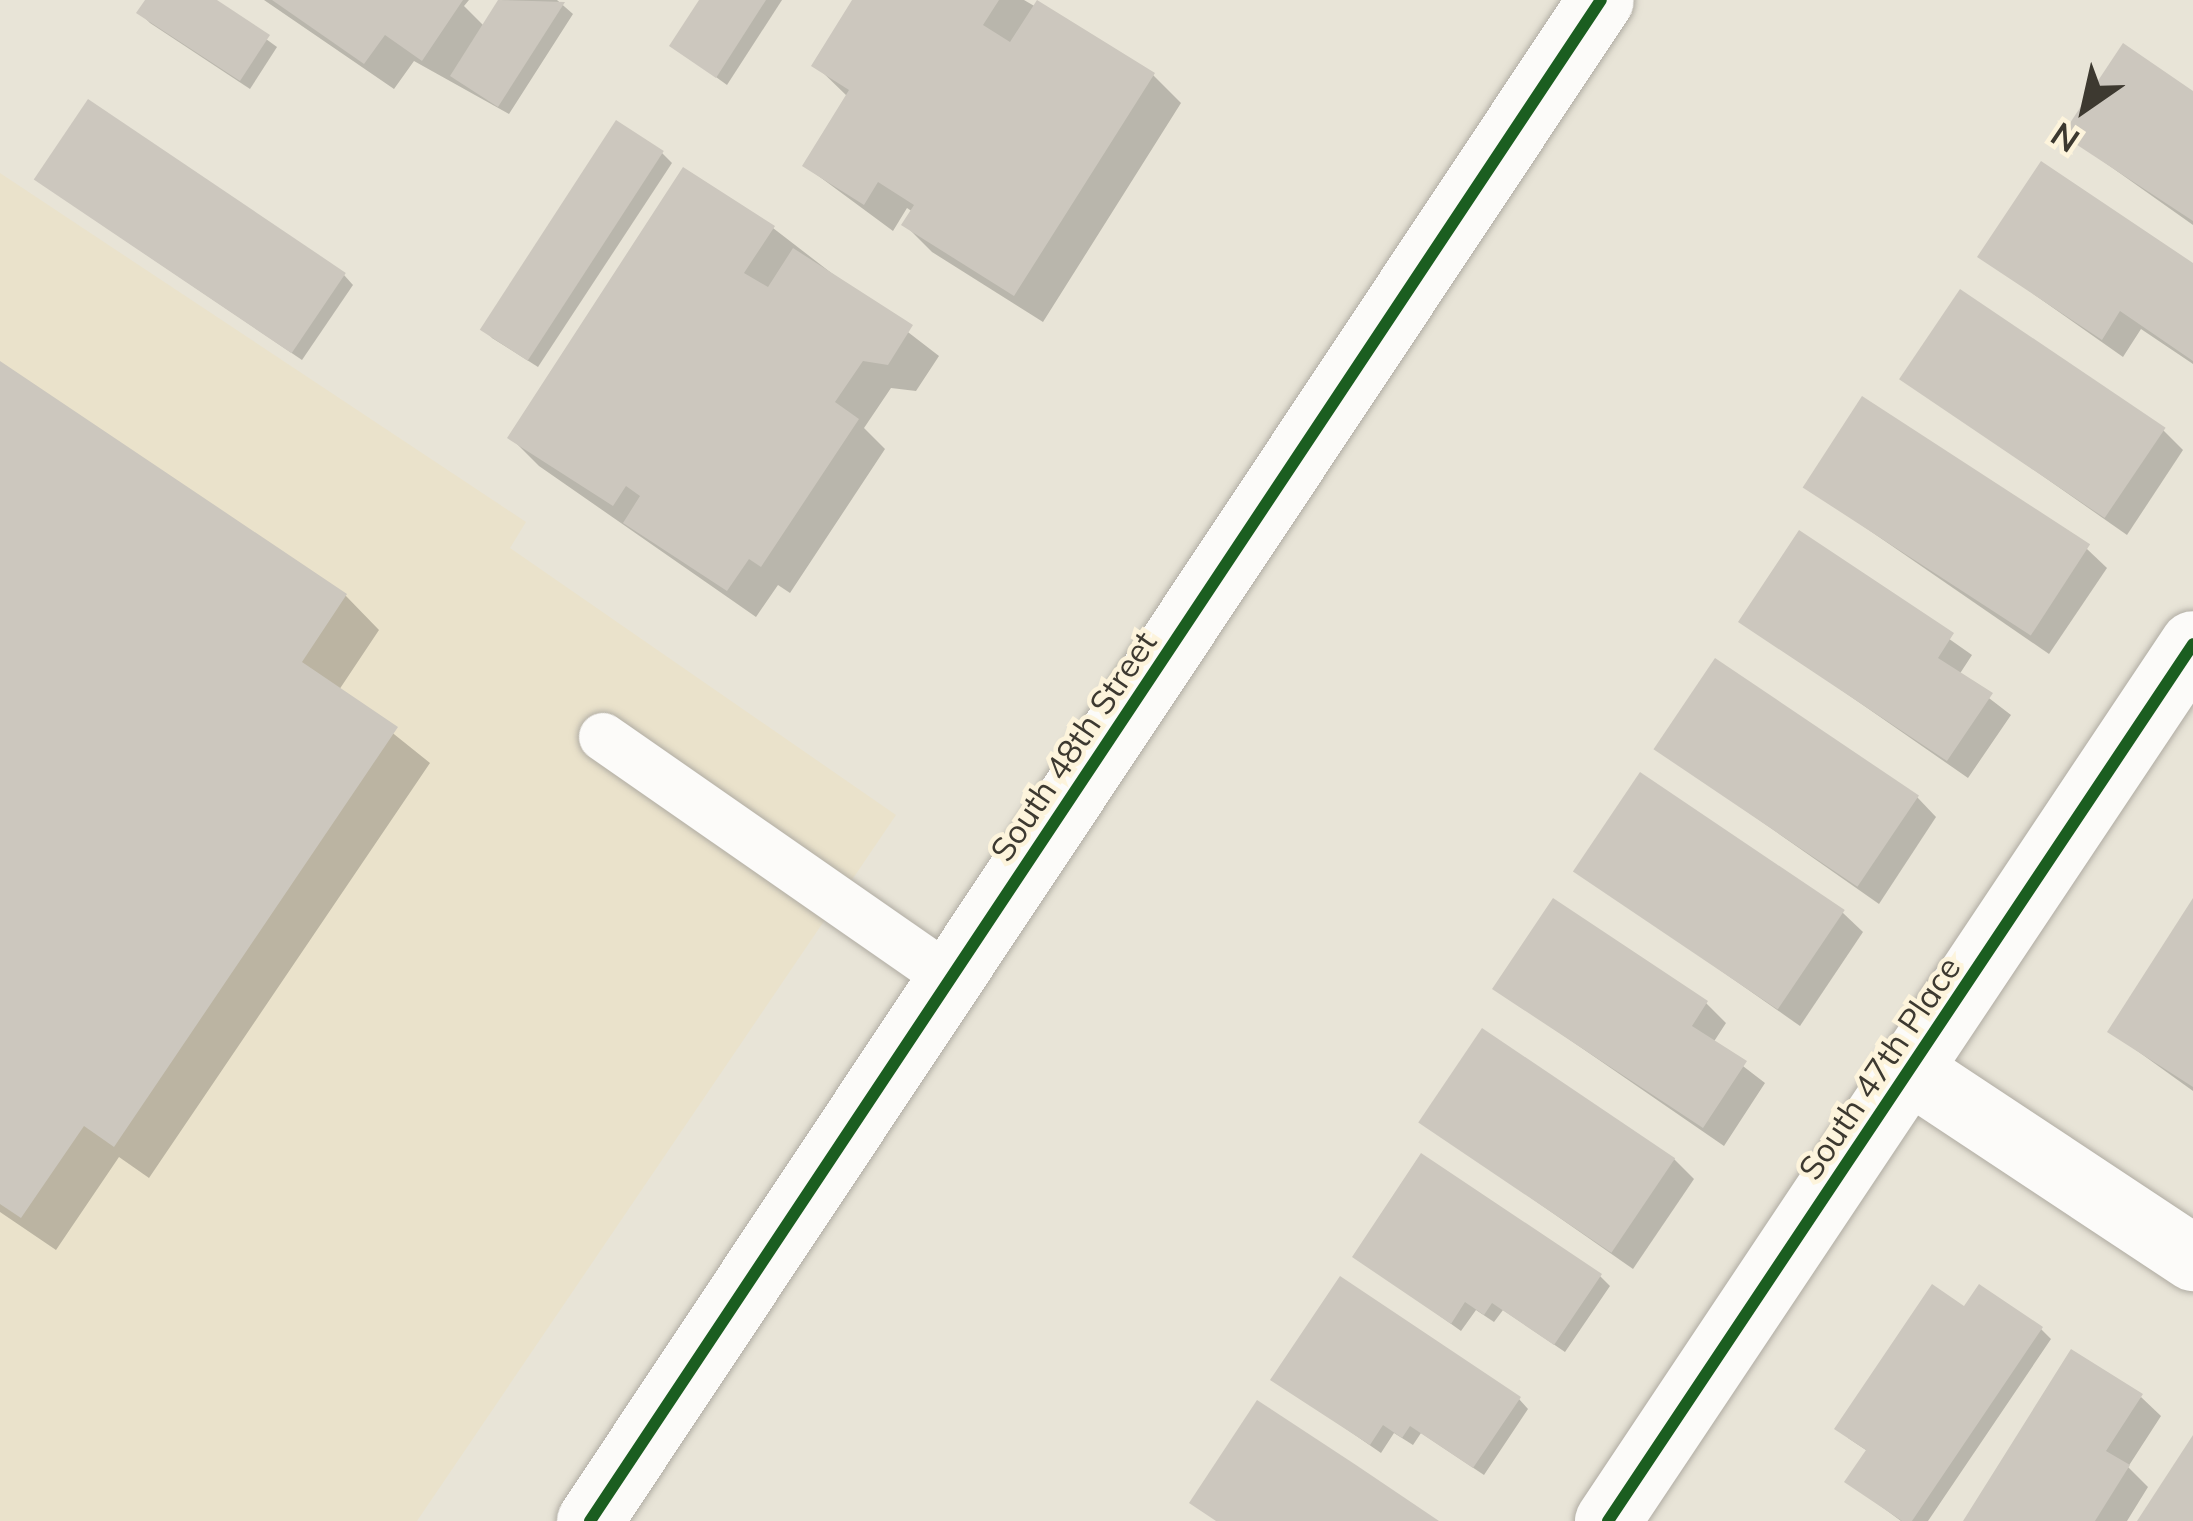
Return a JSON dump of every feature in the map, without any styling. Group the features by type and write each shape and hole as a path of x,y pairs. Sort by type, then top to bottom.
{"main road":[{"name":"South 48th Street","path":"590,1521 1600,0"},
{"name":"South 47th Place","path":"1608,1521 2193,644"},
{"path":"1910,1070 2193,1258"}],"lane":[{"path":"603,737 951,979"}],"shaded area":[{"path":"0,173 526,522 510,548 896,815 417,1521 0,1521"}],"building":[{"path":"145,0 217,0 270,35 240,81 136,13"},
{"path":"272,0 463,0 422,61 385,35 364,64"},
{"path":"498,0 565,2 498,107 450,76"},
{"path":"699,0 766,0 716,78 669,46"},
{"path":"852,0 999,0 983,25 1010,42 1037,0 1155,73 1014,296 901,225 914,205 878,182 864,205 802,166 849,90 811,66"},
{"path":"2123,43 2193,91 2193,221 2062,135"},
{"path":"88,99 346,273 292,353 34,179"},
{"path":"616,120 664,151 528,361 480,330"},
{"path":"2041,161 2193,263 2193,361 2120,311 2102,340 1977,257"},
{"path":"683,167 775,226 744,273 768,287 793,248 913,325 888,365 863,361 835,402 859,419 761,567 749,559 727,591 623,523 640,496 626,486 613,506 507,438"},
{"path":"1960,289 2166,428 2105,518 1899,379"},
{"path":"0,361 347,594 302,662 398,727 114,1147 84,1126 21,1218 0,1204"},
{"path":"1862,396 2090,544 2031,636 1803,487"},
{"path":"1799,530 1954,633 1938,658 1993,693 1947,761 1738,622"},
{"path":"1715,658 1919,796 1857,887 1653,749"},
{"path":"1640,772 1845,910 1778,1010 1573,871"},
{"path":"1553,898 1708,1001 1692,1026 1747,1061 1703,1128 1492,989"},
{"path":"2193,898 2193,1087 2107,1032"},
{"path":"1482,1028 1675,1158 1611,1253 1418,1123"},
{"path":"1421,1153 1602,1274 1554,1345 1492,1303 1484,1315 1465,1302 1451,1324 1352,1257"},
{"path":"1340,1276 1521,1397 1473,1468 1410,1426 1402,1438 1383,1425 1370,1445 1270,1380"},
{"path":"1932,1284 1964,1306 1979,1284 2043,1327 1912,1521 1902,1521 1844,1482 1866,1450 1834,1429"},
{"path":"2071,1349 2143,1394 2106,1451 2130,1465 2095,1521 1963,1521"},
{"path":"1257,1400 1439,1521 1216,1521 1189,1503"},
{"path":"2193,1435 2193,1521 2137,1521"}],"cycle path":[{"path":"590,1521 1601,0"},
{"path":"1608,1521 2193,644"}]}
